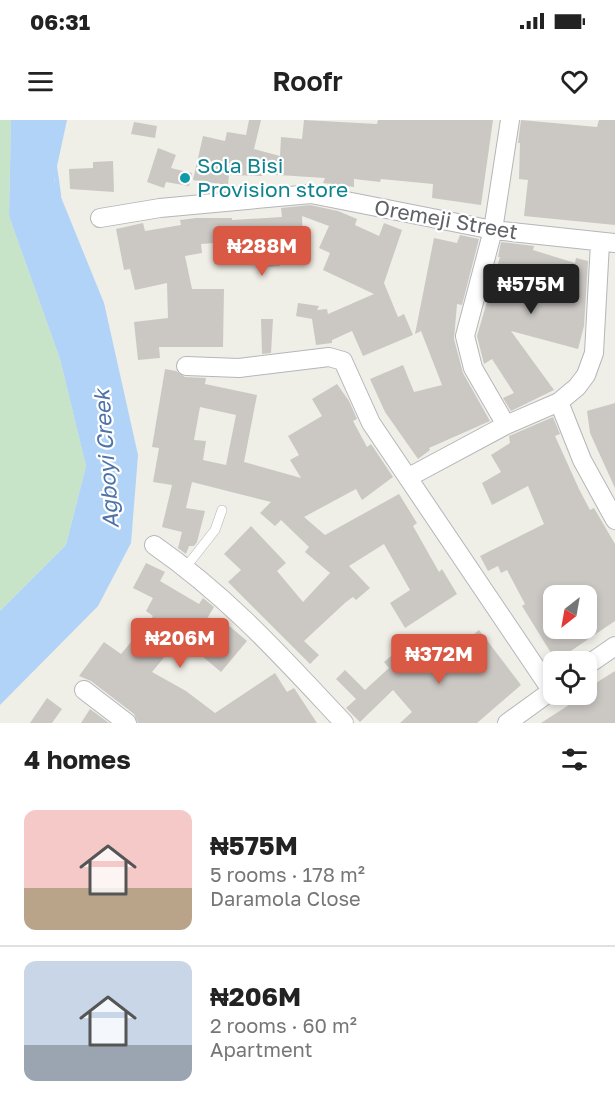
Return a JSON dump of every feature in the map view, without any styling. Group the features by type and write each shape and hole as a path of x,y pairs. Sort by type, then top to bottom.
{"street":[{"path":"506,425 473,368 465,336 493,230 510,120"},
{"name":"Oremeji Street","path":"100,218 170,207 311,195 493,230 608,243"},
{"path":"409,477 506,425 570,395 586,375 594,353 608,243"},
{"path":"186,366 239,368 337,357 347,368 371,423 543,675"},
{"path":"559,402 582,460 615,520"},
{"path":"154,545 186,567 235,608 344,723"},
{"path":"597,658 615,646"},
{"path":"84,690 127,723"},
{"path":"511,722 543,698"}],"lane":[{"path":"186,567 215,530 222,510"}],"green space":[{"path":"0,120 11,120 9,216 60,359 86,466 66,545 0,611"}],"water":[{"path":"11,120 67,120 54,180 104,303 138,455 131,543 98,606 0,705 0,611 66,545 86,466 60,359 9,216"}],"building":[{"path":"249,120 261,120 254,149 280,156 281,137 302,139 304,120 377,124 378,120 493,120 481,205 432,198 433,184 381,179 380,182 354,179 354,187 323,183 325,178 263,174 262,176 229,175 228,185 193,180 203,136 225,141 227,132 246,135"},
{"path":"521,120 597,127 599,120 615,120 615,225 524,216 528,180 519,179 520,143 518,143"},
{"path":"134,122 157,126 155,138 131,134"},
{"path":"158,148 176,155 171,168 192,173 189,186 166,182 164,188 147,182"},
{"path":"113,161 114,192 70,189 69,169 93,168 93,162"},
{"path":"310,205 338,211 357,219 355,225 379,236 384,223 402,230 384,283 398,317 404,314 413,335 363,356 352,331 332,340 332,343 316,345 312,319 296,316 298,303 319,306 317,310 327,309 328,314 374,294 323,270 330,253 319,248 329,226 302,216 303,242 278,242 280,266 256,268 254,240 201,244 202,253 185,256 192,289 224,289 223,347 159,347 160,358 138,360 134,322 168,318 167,283 135,290 130,269 124,270 116,229 143,223 145,231 181,225 180,220 196,218 232,218 232,220 282,217 281,208"},
{"path":"460,235 479,239 462,305 457,304 454,339 463,373 490,421 429,448 430,450 418,459 385,412 370,379 403,365 414,392 442,385 421,331 415,334 434,238 457,243"},
{"path":"501,242 534,246 533,250 575,263 576,258 588,261 584,326 578,349 511,331 554,390 511,411 503,398 514,393 492,359 484,364 477,336 500,257 498,257"},
{"path":"261,319 273,319 271,353 262,354"},
{"path":"165,369 176,371 185,377 206,378 205,384 257,395 244,462 301,478 290,460 299,455 288,436 322,416 312,399 337,384 349,401 357,419 353,421 367,447 371,444 393,477 362,500 356,489 304,517 325,535 399,494 417,523 413,526 439,572 442,569 457,594 405,628 390,603 410,590 384,544 349,566 370,588 356,600 353,597 346,602 304,641 319,655 310,664 228,582 241,570 224,554 251,526 286,563 277,571 303,602 330,573 305,552 309,547 281,520 275,526 260,513 271,502 192,482 186,508 205,511 197,542 194,546 189,546 186,554 178,548 182,532 162,527 172,485 153,482 159,448 152,447","holes":["200,407 236,415 226,465 203,460 206,441 194,440"]},
{"path":"615,403 615,488 590,433 587,411"},
{"path":"553,417 560,434 555,436 579,489 590,510 594,508 615,544 615,621 597,633 597,585 543,585 543,639 588,639 571,651 550,651 522,606 525,604 507,570 501,573 498,566 488,571 480,556 544,524 528,486 492,505 482,483 501,472 491,455 510,443 509,436"},
{"path":"146,563 165,572 160,581 199,604 203,598 214,607 184,657 171,649 152,672 186,691 215,713 275,673 287,692 294,688 317,723 138,723 134,714 91,681 79,676 104,642 121,654 153,616 146,611 153,598 133,588"},
{"path":"228,625 247,641 221,672 202,656"},
{"path":"479,630 521,685 477,723 400,723 412,712 393,690 360,722 346,708 356,699 336,679 345,670 365,690 389,668 384,662 404,645 427,670 431,671"},
{"path":"615,671 615,723 541,723 569,705 597,705 597,682"},
{"path":"47,698 62,709 52,723 30,723"},
{"path":"90,709 109,723 81,723"}],"waterway":[{"name":"Agboyi Creek","path":"55,168 59,196"}],"place":[{"name":"Sola Bisi Provision store","path":"185,178"}]}
